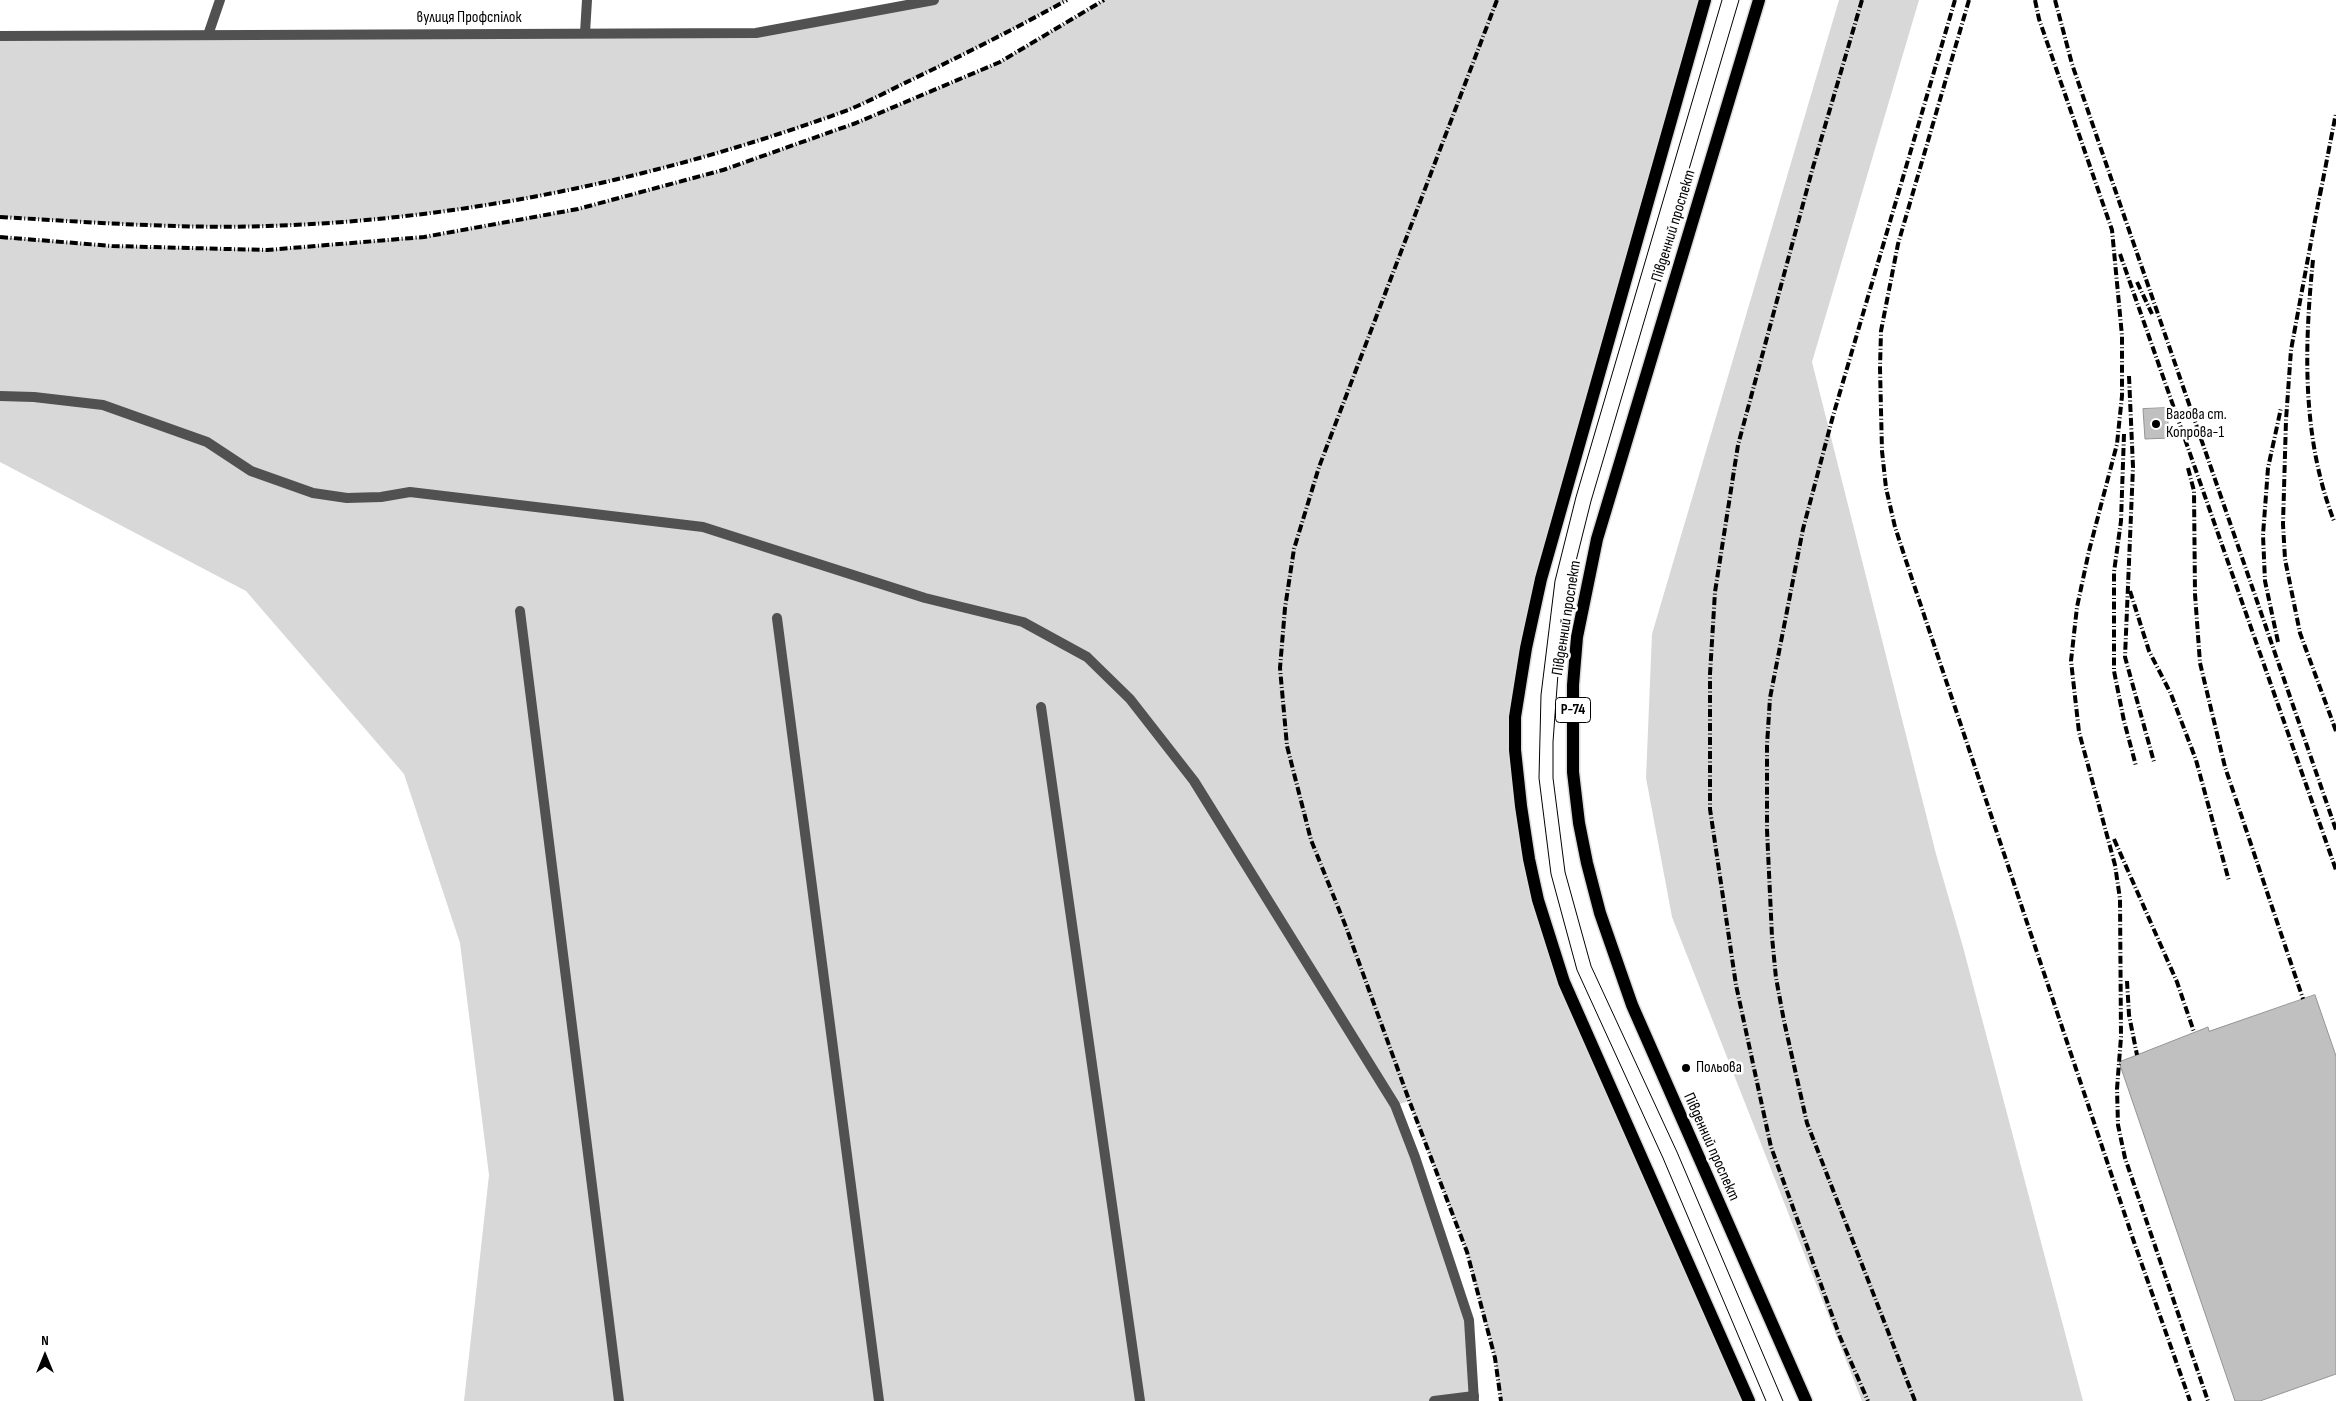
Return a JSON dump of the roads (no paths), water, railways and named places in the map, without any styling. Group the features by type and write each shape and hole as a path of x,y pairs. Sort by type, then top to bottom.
{"main road":[{"name":"Південний проспект","path":"1705,0 1541,579 1526,648 1518,698 1516,750 1529,859 1538,900 1564,982 1749,1401"},
{"name":"Південний проспект","path":"1759,0 1597,539 1577,636 1573,685 1573,772 1578,823 1587,863 1600,913 1632,1004 1806,1401"}],"street":[{"path":"208,35 220,0"},
{"path":"585,32 587,0"},
{"name":"вулиця Профспілок","path":"0,36 756,32 934,0"},
{"path":"0,396 103,405 207,442 251,471 313,493 347,498 380,497 410,492 703,527 925,598 1023,622 1087,657 1130,699 1194,781 1395,1105 1415,1157 1469,1320 1474,1399 1434,1401"},
{"path":"520,611 619,1401"},
{"path":"777,618 879,1401"},
{"path":"1041,707 1140,1401"}],"tram line":[{"path":"1722,0 1576,497 1555,581 1541,695 1539,778 1551,874 1577,970 1663,1158 1766,1401"},
{"path":"1739,0 1591,501 1570,585 1559,660 1553,742 1553,778 1565,872 1591,966 1677,1152 1783,1401"}],"railway":[{"path":"0,217 167,226 267,226 415,215 489,205 562,191 635,175 707,156 848,110 1029,21 1067,0"},
{"path":"0,237 112,246 267,250 424,237 578,209 723,170 856,123 1000,62 1104,0"},
{"path":"1497,0 1319,467 1294,549 1285,608 1280,668 1287,746 1311,840 1346,927 1467,1252 1495,1358 1501,1401"},
{"path":"1862,0 1813,167 1738,445 1715,592 1710,674 1710,809 1736,985 1771,1147 1840,1337 1868,1401"},
{"path":"1915,1401 1807,1123 1776,978 1772,937 1767,830 1767,745 1770,698 1803,529 1833,416 1955,0"},
{"path":"1969,0 1898,244 1881,331 1882,451 1886,488 1895,527 1912,579 2134,1242 2190,1401"},
{"path":"2035,0 2039,19 2112,230 2122,336 2122,396 2117,444 2089,551 2077,607 2071,661 2079,732 2115,865 2120,899 2121,1037 2117,1089 2118,1125 2125,1158 2208,1401"},
{"path":"2055,0 2072,64 2336,830"},
{"path":"2320,195 2336,113"},
{"path":"2321,188 2291,350 2286,420 2283,524 2285,559 2300,633 2336,731"},
{"path":"2120,254 2336,870"},
{"path":"2313,260 2308,326 2308,392 2316,458 2334,521"},
{"path":"2137,282 2152,314"},
{"path":"2129,376 2133,467 2125,657 2154,762"},
{"path":"2278,642 2265,581 2263,535 2268,468 2281,408"},
{"path":"2124,434 2121,521 2114,572 2114,671 2124,721 2136,766"},
{"path":"2188,468 2194,491 2195,594 2200,663 2225,767 2303,999"},
{"path":"2130,591 2149,651 2171,694 2196,760 2229,881"},
{"path":"2114,839 2177,982 2194,1032"},
{"path":"2127,981 2129,1015 2137,1055"}],"place":[{"name":"Вагова ст. Копрова-1","path":"2156,424"},
{"name":"Польова","path":"1686,1068"}]}
